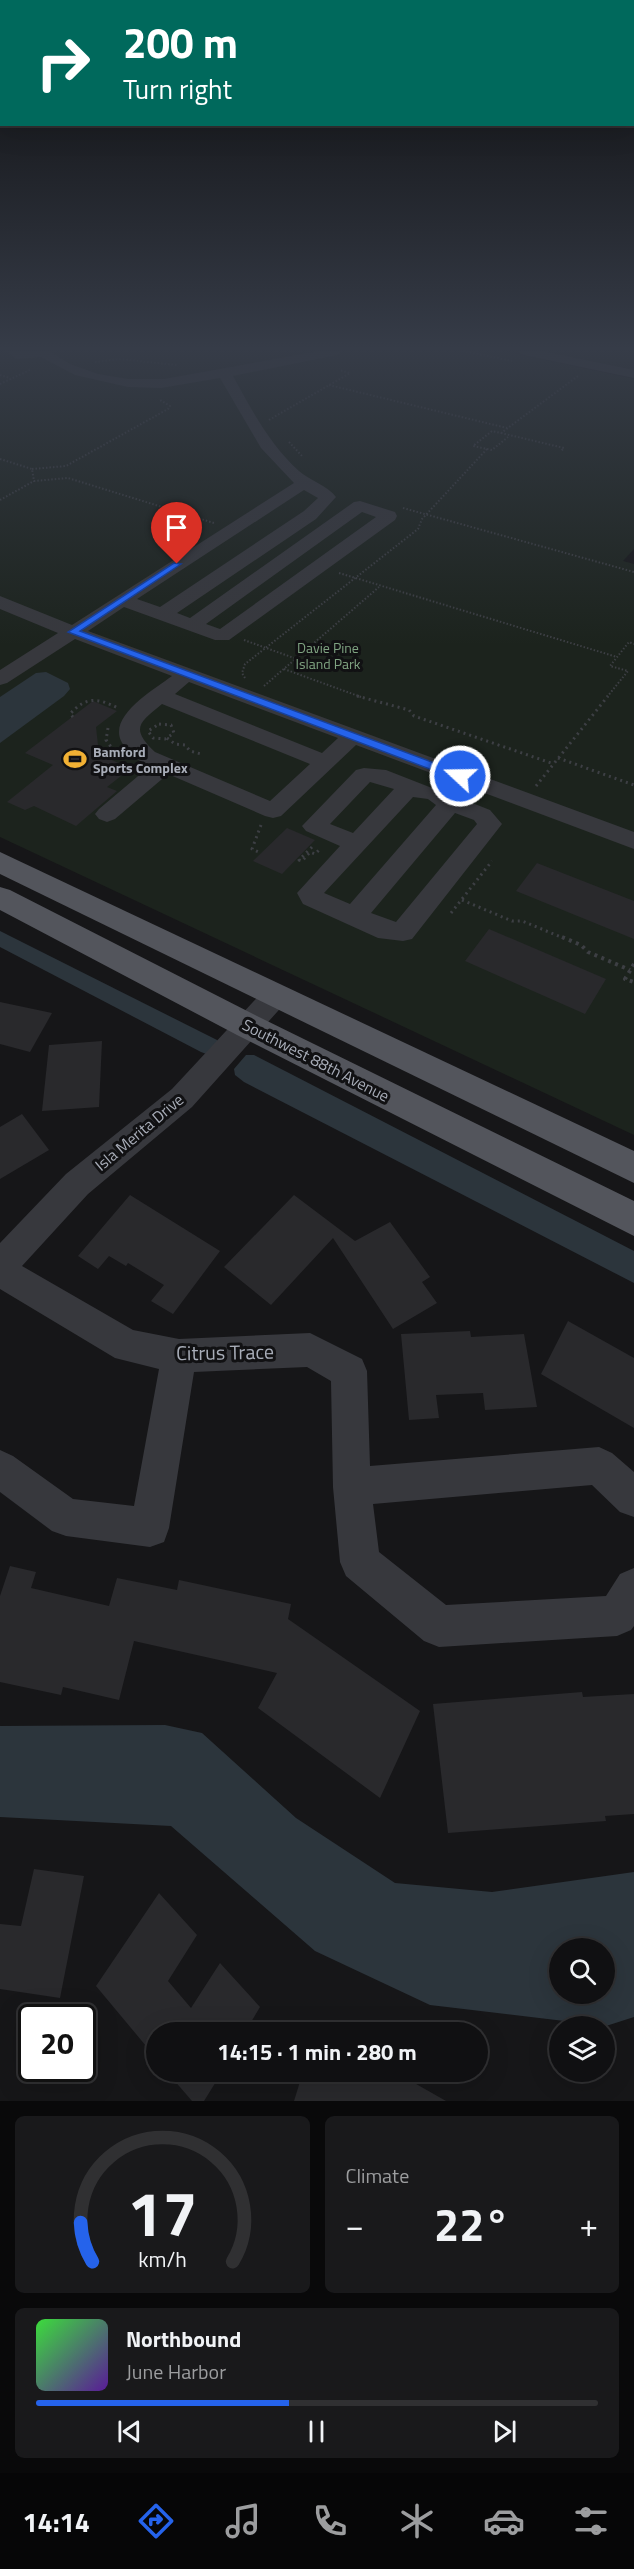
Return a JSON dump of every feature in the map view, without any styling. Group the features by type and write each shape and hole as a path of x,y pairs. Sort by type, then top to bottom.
{"main road":[{"path":"0,862 634,1168"},
{"name":"Southwest 88th Avenue","path":"0,897 248,1026 634,1219"}],"street":[{"path":"163,615 310,515 328,497 303,483 270,449"},
{"path":"0,679 303,483"},
{"path":"122,600 192,626 222,636 327,569 389,516 360,507 192,626"},
{"path":"263,547 327,569"},
{"path":"0,602 73,632 634,841"},
{"path":"187,674 134,716 129,736 141,753 273,811 353,736"},
{"path":"159,695 326,762"},
{"path":"107,814 165,765"},
{"path":"356,843 314,826 364,775 378,776 409,787 482,815 490,824 403,932 387,931 353,917 312,898 310,892 409,787"},
{"path":"353,917 445,801 460,776"},
{"name":"Isla Merita Drive","path":"0,1269 77,1184 182,1098 276,995"},
{"name":"Citrus Trace","path":"0,1269 127,1346 179,1356 310,1350 349,1371 352,1487 360,1562 438,1626 617,1616 634,1588"},
{"path":"0,1468 66,1517 150,1528 179,1356"},
{"path":"352,1487 599,1466 634,1498"}],"path":[{"path":"0,459 32,469 66,466 96,449"},
{"path":"294,449 306,462"},
{"path":"487,449 493,449"},
{"path":"248,683 242,673 244,666 418,529 426,515 487,449"},
{"path":"32,469 34,481"},
{"path":"0,500 34,481 68,478 216,524"},
{"path":"434,498 440,500"},
{"path":"393,505 634,572"},
{"path":"327,569 379,587 617,657"},
{"path":"271,693 260,689 379,587"},
{"path":"241,639 294,658"},
{"path":"634,644 629,642 610,666 634,673"},
{"path":"284,669 374,702 409,710 414,716 554,764"},
{"path":"533,789 628,671"},
{"path":"73,717 70,714 90,699 104,700 122,709"},
{"path":"165,724 168,717"},
{"path":"165,724 175,730 172,735 157,739 149,734 152,727 165,724"},
{"path":"167,738 175,744 185,745 190,751 201,754"},
{"path":"558,758 634,785"},
{"path":"261,825 252,849 261,853"},
{"path":"312,847 299,860 302,861 310,852 315,854 322,847"},
{"path":"452,913 492,861"},
{"path":"462,900 512,921 522,921 581,945 588,952 630,970"},
{"path":"634,964 625,979 634,982"}],"green space":[{"name":"Davie Pine Island Park","path":"0,449 634,449 634,549 623,561 634,564 634,1135 0,837"}],"shaded area":[{"path":"46,672 68,683 70,689 64,696 0,743 0,697 36,673"},
{"path":"246,1055 254,1055 634,1251 634,1283 244,1082 235,1075 234,1069"},
{"path":"165,1725 202,1733 296,1818 395,1883 492,1892 634,1872 634,2017 615,2023 615,2016 549,2016 549,2019 430,2005 315,1951 171,1826 0,1817 0,1726"}],"building":[{"name":"Bamford Sports Complex","path":"93,701 117,711 96,727 99,754 125,766 116,773 121,776 107,787 117,791 76,826 34,806 25,810 7,802 53,765 25,753"},
{"path":"287,828 315,840 282,874 253,861"},
{"path":"537,863 634,901 634,939 516,891"},
{"path":"489,929 606,979 585,1014 465,961"},
{"path":"0,1002 52,1013 30,1052 0,1044"},
{"path":"102,1041 99,1107 42,1111 49,1045"},
{"path":"22,1114 49,1150 0,1179 0,1127"},
{"path":"130,1195 220,1251 173,1314 151,1301 164,1285 128,1263 126,1266 109,1256 98,1269 78,1256"},
{"path":"294,1195 355,1241 390,1222 430,1277 422,1282 437,1303 393,1329 333,1238 271,1305 224,1267"},
{"path":"568,1321 634,1358 634,1428 541,1374"},
{"path":"470,1331 471,1337 524,1334 537,1407 485,1410 483,1393 436,1395 439,1418 409,1420 401,1334"},
{"path":"10,1566 36,1572 31,1588 109,1606 117,1578 177,1590 179,1580 291,1604 288,1619 420,1711 380,1798 258,1708 277,1673 134,1641 119,1700 63,1687 61,1695 0,1682 0,1596"},
{"path":"582,1692 583,1697 634,1694 634,1814 605,1816 606,1821 448,1833 433,1704"},
{"path":"34,1869 84,1876 60,1998 0,1989 0,1924 21,1926"},
{"path":"159,1893 197,1935 168,1981 191,2008 220,1963 260,2007 251,2022 146,2022 146,2046 96,1986"},
{"path":"176,2082 216,2082 204,2101 192,2101"},
{"path":"300,2082 413,2082 446,2101 294,2101"}],"waterway":[{"path":"0,938 209,1046"}],"place":[{"name":"Bamford Sports Complex","path":"75,759"}],"route":[{"path":"177,564 73,632 460,776"}]}
